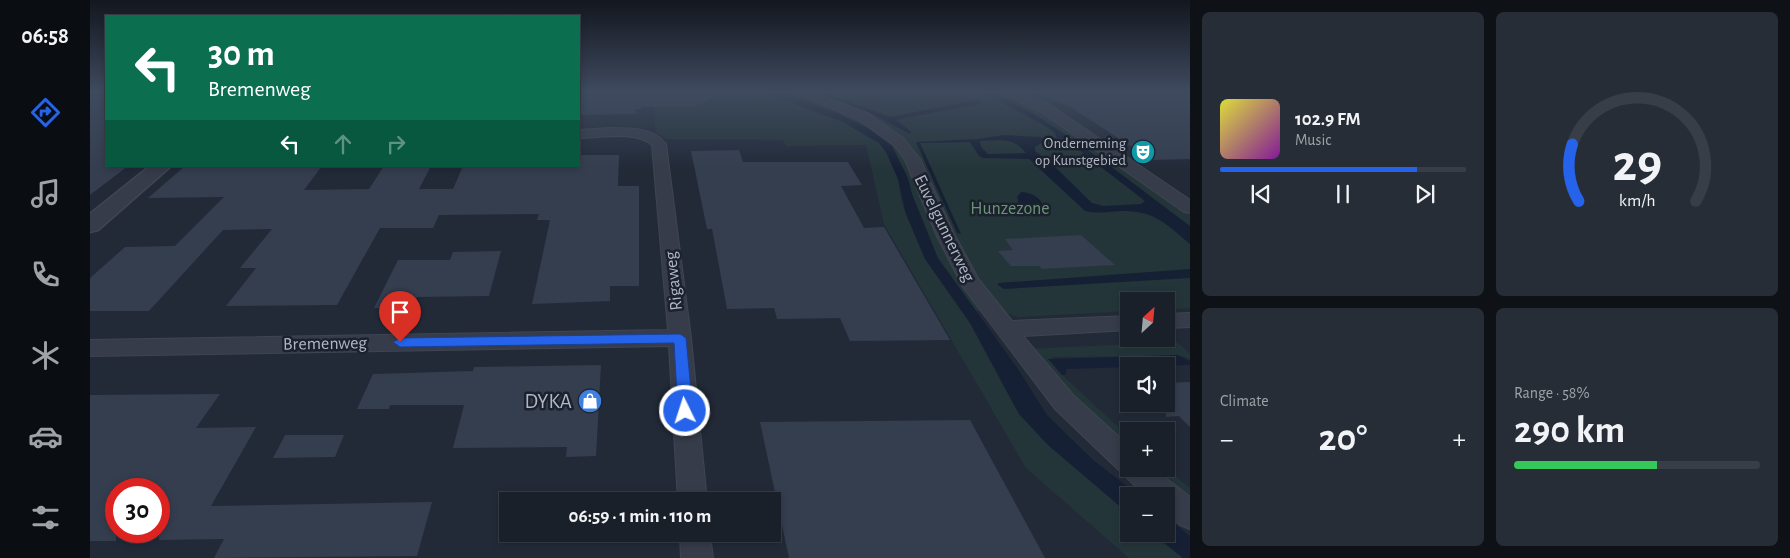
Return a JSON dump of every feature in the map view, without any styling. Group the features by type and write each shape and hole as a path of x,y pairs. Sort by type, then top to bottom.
{"street":[{"name":"Euvelgunnerweg","path":"862,117 891,134 906,150 944,234 970,282 1064,402 1120,455"},
{"path":"1059,117 1190,208"},
{"name":"Rigaweg","path":"580,134 638,134 650,136 659,144 680,338 692,492"},
{"path":"90,225 161,167"},
{"path":"1175,321 1190,320"},
{"path":"1006,329 1120,323"},
{"name":"Bremenweg","path":"90,348 680,338"},
{"path":"1144,477 1190,515"},
{"path":"696,542 697,558"}],"green space":[{"path":"654,117 830,117 843,122 879,143 886,152 898,179 902,204 925,259 970,323 1019,414 1048,445 1120,506 1120,542 1163,542 1183,558 1129,558 1026,468 884,224 866,145 786,146 783,140 666,139 656,133"},
{"name":"Hunzezone","path":"831,117 1049,117 1190,215 1190,308 1175,309 1175,292 1120,292 1120,311 1019,317 1002,312 975,311 972,306 961,307 902,187 886,147 849,124"},
{"path":"1175,342 1190,354 1190,359 1183,356 1052,357 1062,375 1120,429 1120,447 1027,349 1120,345 1120,348 1175,348"},
{"path":"1153,477 1175,477 1190,488 1190,508 1175,496 1175,487 1165,487"}],"water":[{"path":"830,117 845,117 868,128 892,146 908,178 912,194 938,258 1018,369 1047,415 1093,460 1128,487 1120,487 1120,506 1048,445 1019,414 970,323 925,259 906,214 898,179 886,152 879,143 843,122"},
{"path":"878,117 911,117 896,120 911,132 910,134"},
{"path":"1028,117 1038,117 1085,148 1190,226 1190,244 1159,220 1142,213 1132,211 1098,213 1085,211 1029,159 983,158 979,156 970,142 920,143 961,234 957,233 916,142 978,139 1004,135 1041,137 1045,141 1035,147 1035,151 1050,162 1092,203 1103,206 1141,204 1145,201 1066,140 1056,137 1055,133","holes":["1000,140 1016,144 1026,153 988,154 981,147 980,141"]},
{"path":"1021,192 1037,197 1042,203 1044,211 1032,212 1020,207 1017,197"},
{"path":"1190,269 1190,278 1004,289 998,285 998,283"},
{"path":"1177,355 1190,361 1190,365 1175,365 1175,357 1120,357 1120,367 1067,369 1065,375 1062,375 1048,359"},
{"path":"1175,524 1190,536 1190,558 1183,558 1163,542 1175,542"}],"building":[{"path":"90,117 105,117 105,167 127,167 90,195"},
{"path":"1086,117 1190,117 1190,159 1152,160"},
{"path":"739,150 743,162 848,162 862,185 841,186 864,228 884,227 950,340 850,341 840,318 777,319 774,308 727,309 712,229 707,229 691,151"},
{"path":"580,155 619,155 618,186 639,186 639,286 610,286 610,301 532,304 550,220 537,220 539,214 439,215 433,228 380,228 337,305 226,306 256,268 240,268 272,229 223,230 149,311 90,311 90,278 125,247 175,246 224,197 148,198 184,167 321,167 304,190 369,189 383,167 430,167 419,189 453,189 463,167 580,167"},
{"path":"1081,235 1115,265 1042,269 1039,266 1011,266 998,251 1013,250 1005,239"},
{"path":"501,251 489,296 417,297 412,308 374,308 398,260 450,260 453,252"},
{"path":"601,365 596,456 566,457 567,447 453,448 464,405 390,405 389,409 357,409 373,374 473,371 474,367"},
{"path":"1190,382 1190,427 1179,416 1166,417 1166,412 1175,412 1175,383"},
{"path":"220,394 196,428 256,427 211,506 432,502 417,556 214,558 224,539 170,540 170,478 105,478 105,541 90,541 90,395"},
{"path":"970,420 1045,558 789,558 781,520 781,492 775,492 760,422"},
{"path":"285,435 344,435 335,457 273,458"}],"place":[{"name":"Onderneming op Kunstgebied","path":"1143,152"},
{"name":"DYKA","path":"590,401"}],"route":[{"path":"400,342 680,338 685,411"}]}
